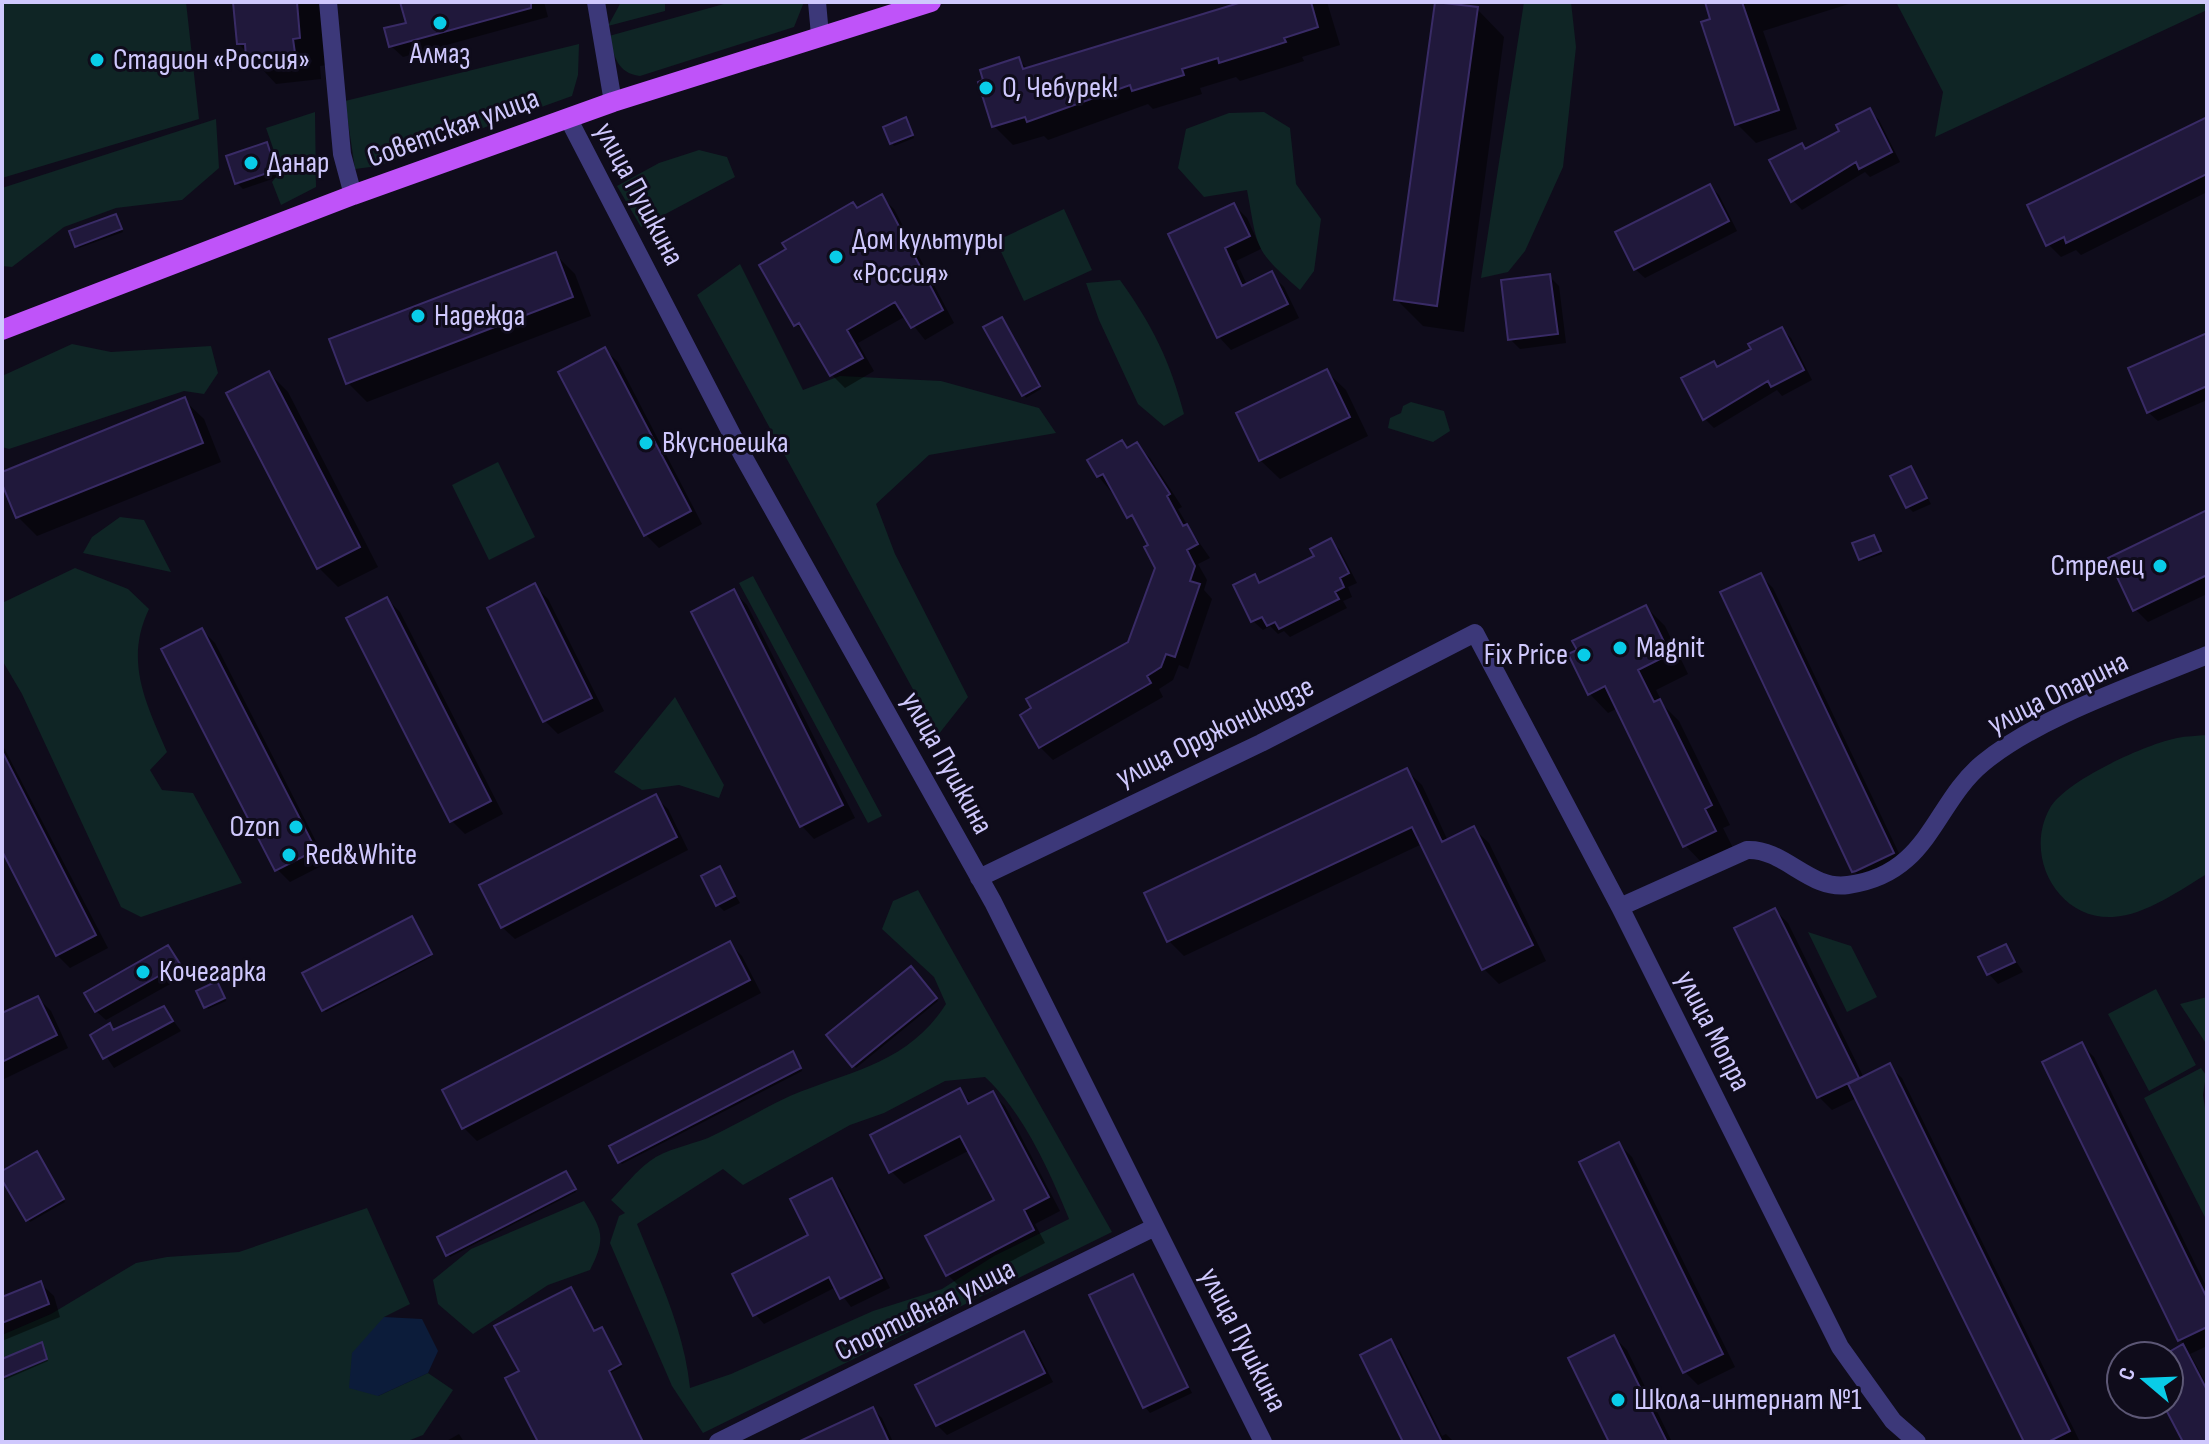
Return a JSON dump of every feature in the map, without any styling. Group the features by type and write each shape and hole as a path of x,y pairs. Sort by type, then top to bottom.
{"main road":[{"name":"Советская улица","path":"2,330 353,195 613,102 931,2"}],"street":[{"path":"328,2 342,154 353,195"},
{"name":"улица Пушкина","path":"596,2 613,102"},
{"path":"817,2 820,35"},
{"name":"улица Пушкина","path":"568,118 743,456 979,878 1263,1442"},
{"name":"улица Орджоникидзе","path":"979,878 1261,743 1475,633"},
{"name":"улица Мопра","path":"1475,633 1620,907 1840,1347 1893,1421 1917,1442"},
{"name":"улица Опарина","path":"1620,907 1747,850 1769,854 1831,885 1849,885 1877,876 1922,845 1962,784 1998,751 2046,725 2207,655"},
{"name":"Спортивная улица","path":"718,1442 1155,1227"}],"green space":[{"name":"Стадион «Россия»","path":"2,2 186,2 199,119 2,178"},
{"path":"621,2 665,2 665,11 608,26"},
{"path":"731,2 804,2 794,27 640,76 626,71 618,62 609,36"},
{"path":"1524,2 1571,2 1576,47 1563,167 1525,251 1508,272 1481,278"},
{"path":"1896,2 2207,2 2207,10 1935,137 1943,92"},
{"path":"579,44 578,75 572,96 378,166 355,169 345,101"},
{"path":"315,112 316,187 281,205 272,182 281,171 266,128"},
{"path":"1264,112 1290,128 1296,184 1321,219 1314,271 1300,290 1273,265 1260,247 1247,190 1204,197 1178,168 1186,129 1229,113"},
{"path":"216,119 219,168 182,200 116,208 64,227 12,267 2,266 2,188"},
{"path":"699,150 727,157 735,177 641,227 617,186 659,163"},
{"path":"1064,209 1092,270 1024,301 996,241"},
{"path":"740,264 803,390 840,376 941,381 1039,408 1056,433 929,455 876,504 895,554 968,697 938,735 697,295"},
{"path":"1120,280 1159,344 1179,395 1184,414 1164,426 1138,404 1099,320 1086,283"},
{"path":"72,344 111,352 211,346 218,373 204,394 184,391 9,449 2,447 2,376"},
{"path":"1411,402 1444,411 1450,431 1433,442 1388,428 1390,418 1401,413 1403,406"},
{"path":"498,462 535,537 489,560 452,485"},
{"path":"120,517 144,520 171,572 83,553 92,537"},
{"path":"75,568 128,589 149,609 138,646 138,664 145,699 167,752 150,770 162,790 193,793 242,883 141,917 121,907 22,694 2,660 2,603"},
{"path":"753,576 882,816 868,823 739,583"},
{"path":"675,697 724,785 719,798 679,785 642,790 614,772"},
{"path":"2207,735 2207,874 2138,912 2113,917 2093,915 2076,908 2051,882 2041,846 2043,827 2058,797 2108,765 2146,748 2177,738"},
{"path":"918,890 1112,1232 703,1433 672,1386 610,1243 619,1216 625,1213 611,1200 656,1157 708,1138 790,1096 876,1063 914,1040 931,1024 946,1004 934,977 882,929 893,901","holes":["985,1077 999,1091 1034,1144 1069,1219 994,1256 942,1289 873,1311 731,1374 690,1388 676,1325 637,1224 723,1169 743,1185 850,1125 884,1113 945,1081"]},
{"path":"1808,932 1851,946 1877,997 1847,1012"},
{"path":"2156,989 2196,1065 2149,1091 2108,1014"},
{"path":"2207,997 2207,1045 2180,1004"},
{"path":"2201,1068 2206,1075 2203,1095 2207,1121 2207,1221 2144,1098"},
{"path":"584,1201 600,1235 590,1270 548,1285 473,1334 438,1304 433,1280 471,1249"},
{"path":"367,1208 410,1304 384,1317 378,1396 428,1373 453,1390 423,1435 405,1442 2,1442 2,1335 51,1314 136,1263 167,1257 239,1252"}],"water":[{"path":"384,1317 422,1319 438,1351 428,1373 378,1396 349,1388 352,1353"}],"building":[{"path":"233,2 297,2 300,38 293,39 295,53 246,58 245,44 237,44"},
{"name":"Алмаз","path":"400,2 531,2 531,8 389,47 384,28 406,23"},
{"path":"1242,2 1311,2 1318,27 1284,38 1286,42 1219,63 1218,58 1182,69 1184,75 1132,91 1130,85 1027,122 1025,117 992,127 978,82 983,80 980,70 1019,57 1023,69"},
{"path":"1435,2 1478,7 1437,306 1394,300"},
{"path":"1705,2 1742,2 1779,110 1735,125 1701,22 1710,19"},
{"path":"1870,108 1892,152 1859,169 1856,162 1791,202 1769,160 1802,143 1805,149 1839,131 1836,125"},
{"path":"906,117 913,135 890,144 883,127"},
{"path":"2207,117 2207,174 2066,243 2064,237 2046,246 2027,205"},
{"name":"Данар","path":"267,142 276,170 235,184 226,156"},
{"path":"1710,184 1729,221 1634,270 1615,232"},
{"path":"882,194 943,310 911,328 895,302 847,330 863,358 830,376 799,323 794,326 759,265 786,249 782,243 853,202 857,208"},
{"path":"1234,203 1250,236 1225,248 1242,286 1272,271 1288,304 1217,338 1168,234"},
{"path":"116,214 122,229 75,247 69,231"},
{"path":"556,252 573,297 346,384 329,339"},
{"path":"1550,274 1558,334 1508,340 1501,280"},
{"path":"1002,317 1040,386 1022,396 983,327"},
{"path":"1782,327 1804,370 1771,387 1768,381 1703,420 1681,378 1714,361 1717,367 1751,349 1748,344"},
{"path":"2207,333 2207,386 2147,413 2128,368"},
{"path":"605,347 691,511 644,536 558,372"},
{"path":"1327,369 1350,417 1259,461 1236,413"},
{"path":"269,371 360,547 317,569 226,393"},
{"path":"185,397 203,443 16,518 2,484 2,472"},
{"path":"1122,440 1127,448 1137,442 1170,494 1167,496 1183,526 1187,524 1198,544 1187,550 1195,566 1190,581 1200,584 1175,657 1166,654 1161,667 1147,676 1151,683 1039,748 1020,715 1031,708 1026,699 1128,642 1155,568 1144,547 1148,545 1132,515 1127,518 1103,474 1097,477 1087,460"},
{"path":"1911,466 1927,498 1906,508 1890,476"},
{"name":"Стрелец","path":"2207,510 2207,575 2133,611 2108,558"},
{"path":"1874,535 1881,551 1859,560 1852,543"},
{"path":"1331,538 1349,573 1340,578 1344,587 1335,592 1339,599 1279,629 1275,622 1267,626 1262,617 1251,622 1233,585 1255,574 1259,583 1314,556 1310,549"},
{"path":"1761,573 1894,853 1856,871 1852,872 1720,592"},
{"path":"535,583 592,698 543,722 487,608"},
{"path":"734,589 843,805 800,827 691,612"},
{"path":"387,597 491,801 450,822 346,618"},
{"path":"1646,605 1670,654 1638,670 1654,702 1660,699 1712,805 1705,809 1716,831 1683,847 1605,686 1588,695 1568,654 1577,650 1572,641"},
{"path":"202,628 316,850 275,871 161,649"},
{"path":"2,751 96,935 56,956 2,851"},
{"path":"1407,768 1442,842 1474,826 1533,945 1482,970 1412,827 1167,942 1144,893"},
{"path":"656,794 677,837 501,928 479,885"},
{"path":"720,866 735,896 716,906 701,876"},
{"path":"1775,908 1859,1078 1817,1098 1734,928"},
{"path":"412,916 432,954 322,1011 302,973"},
{"path":"730,941 750,980 462,1129 442,1090"},
{"path":"2006,944 2015,962 1987,975 1978,957"},
{"name":"Кочегарка","path":"168,945 180,964 95,1012 84,993"},
{"path":"911,966 937,998 852,1067 826,1035"},
{"path":"217,981 225,998 204,1008 196,991"},
{"path":"38,996 57,1035 2,1062 2,1013"},
{"path":"164,1006 173,1021 103,1059 90,1035 110,1023 113,1030"},
{"path":"2082,1042 2207,1298 2207,1327 2178,1340 2042,1062"},
{"path":"793,1051 801,1068 618,1163 609,1146"},
{"path":"1890,1063 2070,1431 2048,1442 2024,1442 1848,1084"},
{"path":"960,1088 968,1104 993,1091 1049,1197 1024,1210 1034,1230 946,1276 925,1236 994,1200 960,1136 889,1173 870,1135"},
{"path":"1619,1142 1723,1354 1683,1373 1579,1162"},
{"path":"37,1151 64,1199 26,1221 2,1180 2,1171"},
{"path":"566,1171 576,1189 446,1256 437,1237"},
{"path":"832,1178 882,1278 840,1299 829,1277 753,1316 732,1274 808,1235 790,1199"},
{"path":"1133,1274 1188,1387 1143,1408 1089,1295"},
{"path":"41,1281 49,1304 2,1323 2,1297"},
{"path":"571,1287 594,1331 602,1327 621,1364 609,1371 643,1442 538,1442 505,1378 519,1371 494,1326"},
{"path":"1024,1331 1045,1373 936,1426 915,1385"},
{"name":"Школа-интернат №1","path":"1614,1335 1667,1442 1609,1442 1568,1358"},
{"path":"1391,1339 1442,1442 1403,1442 1360,1355"},
{"path":"42,1342 47,1359 2,1378 2,1359"},
{"path":"2185,1348 2207,1390 2207,1442 2183,1442 2171,1420 2185,1420"},
{"path":"873,1407 889,1442 798,1442"}],"place":[{"name":"Алмаз","path":"440,23"},
{"name":"Стадион «Россия»","path":"97,60"},
{"name":"О, Чебурек!","path":"986,88"},
{"name":"Данар","path":"251,163"},
{"name":"Дом культуры «Россия»","path":"836,257"},
{"name":"Надежда","path":"418,316"},
{"name":"Вкусноешка","path":"646,443"},
{"name":"Стрелец","path":"2160,566"},
{"name":"Magnit","path":"1620,648"},
{"name":"Fix Price","path":"1584,655"},
{"name":"Ozon","path":"296,827"},
{"name":"Red&White","path":"289,855"},
{"name":"Кочегарка","path":"143,972"},
{"name":"Школа-интернат №1","path":"1618,1400"}]}
